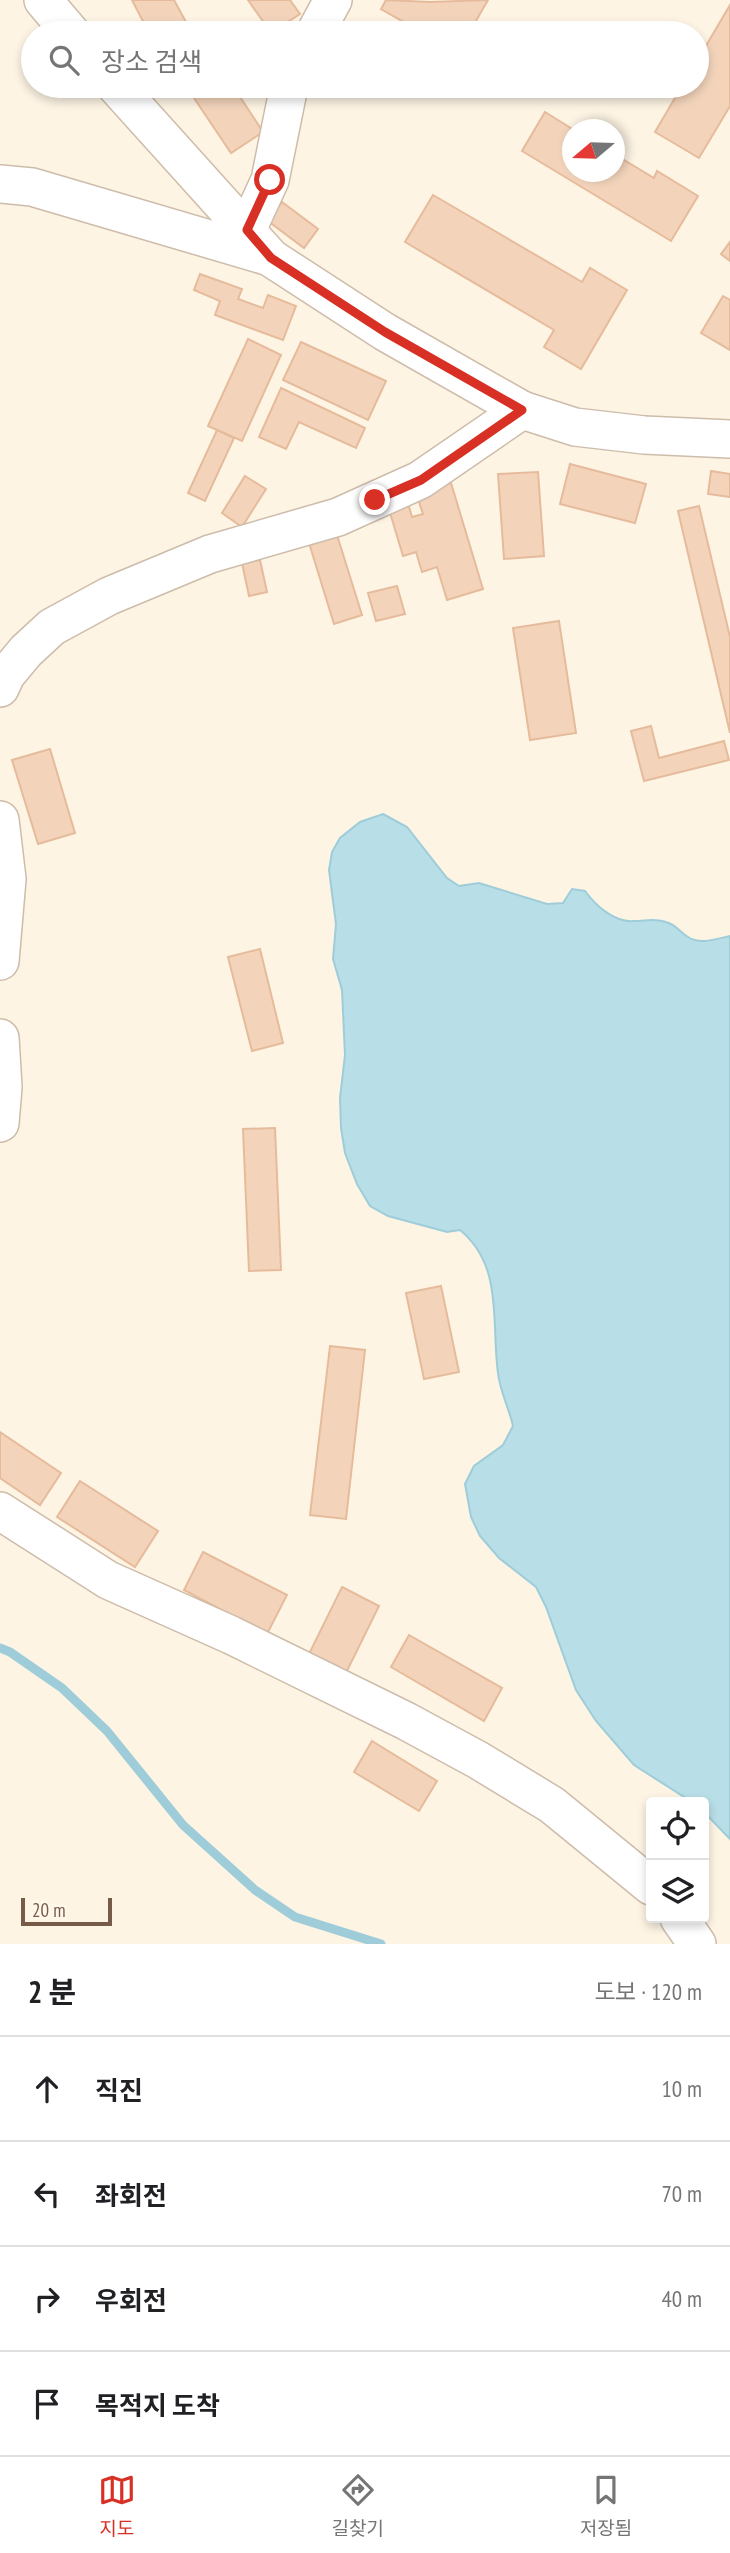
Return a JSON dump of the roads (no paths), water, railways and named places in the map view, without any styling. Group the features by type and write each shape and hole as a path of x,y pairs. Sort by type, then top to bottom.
{"street":[{"path":"43,0 61,21"},
{"path":"322,21 333,0"},
{"path":"127,98 271,258"},
{"path":"247,230 270,180 287,98"},
{"path":"0,184 33,187 271,258 385,332 522,410 575,427 644,435 730,439"},
{"path":"0,688 6,675 19,659 52,626 109,596 210,554 338,517 421,480 522,410"},
{"path":"0,820 7,878 0,961"},
{"path":"0,1038 3,1087 0,1123"},
{"path":"0,1511 108,1580 230,1635 406,1721 478,1760 552,1805 616,1854 646,1881"},
{"path":"682,1923 697,1944"}],"water":[{"path":"383,814 407,827 447,878 459,886 479,883 547,904 563,903 572,889 585,891 600,908 620,919 662,921 698,941 730,936 730,1839 709,1817 709,1797 684,1797 634,1765 596,1721 576,1690 536,1587 499,1558 480,1536 471,1517 465,1484 474,1466 503,1445 513,1426 499,1380 493,1296 484,1260 474,1244 460,1230 447,1232 388,1216 370,1206 357,1184 345,1153 341,1128 340,1098 345,1055 342,990 333,959 336,924 329,870 332,852 340,838 360,822"}],"waterway":[{"path":"0,1648 62,1688 107,1731 183,1825 255,1890 295,1917 381,1944"}]}
